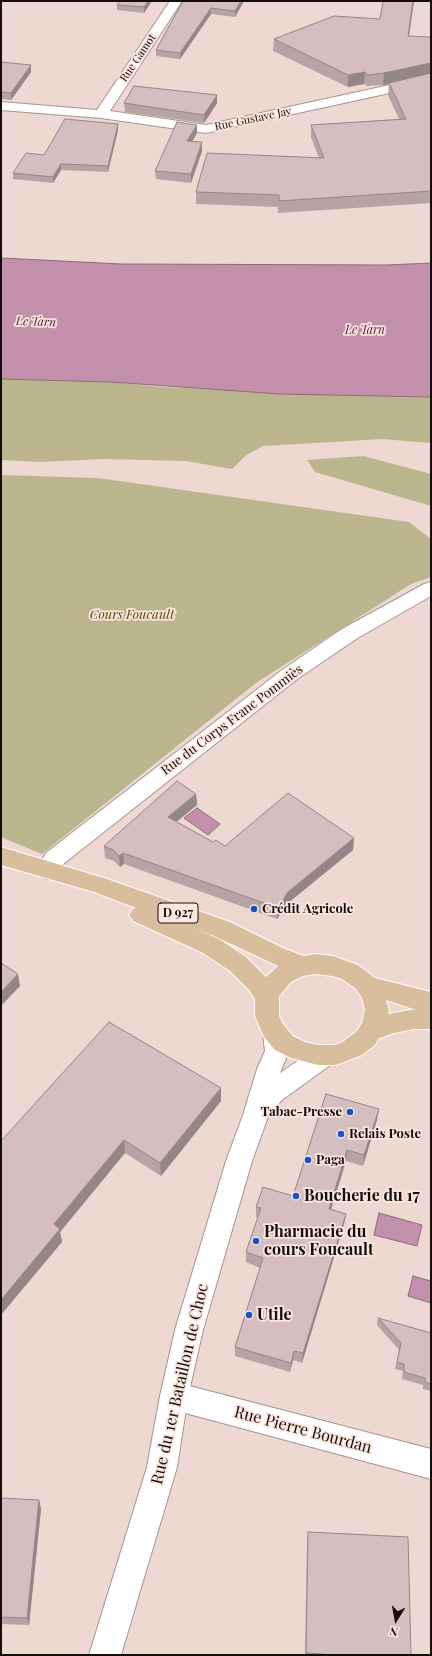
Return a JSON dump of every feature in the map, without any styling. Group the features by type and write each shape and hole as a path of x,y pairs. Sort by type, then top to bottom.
{"main road":[{"name":"D 927","path":"1,856 99,885 222,929 276,956 304,966"},
{"name":"D 927","path":"48,870 94,895 211,946 238,964 258,984 267,997"},
{"path":"315,964 333,966 350,972 368,987 373,995 377,1010 372,1031 366,1038 353,1048 336,1055 324,1056 300,1051 284,1043 275,1034 267,1016 267,997 272,987 283,975 304,966 315,964"},
{"path":"368,987 390,991 410,998 431,1002"},
{"path":"372,1031 392,1023 414,1019 431,1019"}],"street":[{"name":"Rue Gamot","path":"101,114 176,1"},
{"name":"Rue Gustave Jay","path":"1,106 101,114 206,129 431,80"},
{"name":"Rue du Corps Franc Pommiès","path":"48,870 54,859 66,849 289,675 350,634 431,588"},
{"name":"Rue du 1er Bataillon de Choc","path":"105,1655 162,1467 174,1396 189,1330 239,1161 256,1114 269,1068 277,1051 275,1034"},
{"name":"Rue du 1er Bataillon de Choc","path":"256,1114 273,1092 324,1056"},
{"name":"Rue Pierre Bourdan","path":"174,1396 431,1464"}],"green space":[{"path":"1,379 111,382 162,387 431,397 431,443 382,439 263,446 245,456 232,469 186,461 104,459 40,462 1,460"},
{"path":"363,456 431,474 431,506 315,472 307,460"},
{"name":"Cours Foucault","path":"1,475 98,478 409,522 431,539 431,577 411,584 256,683 42,854 1,837"}],"water":[{"name":"Le Tarn","path":"1,258 121,264 387,265 431,263 431,397 280,394 111,382 1,379"},
{"path":"197,808 220,824 208,835 184,818"},
{"path":"379,1213 422,1225 417,1246 374,1235"},
{"path":"413,1276 431,1281 431,1303 408,1296"}],"building":[{"path":"120,1 148,1 144,7 117,5"},
{"path":"183,1 241,1 235,11 211,8 180,53 156,50"},
{"path":"383,1 413,1 408,36 431,37 431,63 384,73 368,75 365,72 348,75 274,39 334,16 380,19"},
{"path":"1,62 31,65 11,93 1,92"},
{"path":"431,73 431,191 279,201 279,195 196,192 207,153 324,158 311,125 406,119 389,83"},
{"path":"134,86 217,95 204,115 124,103"},
{"path":"65,119 118,124 108,166 61,164 53,177 13,173 26,153 44,155"},
{"path":"177,122 197,125 187,141 202,142 191,174 155,171"},
{"path":"177,781 196,794 168,817 213,842 216,840 225,846 288,793 354,838 288,892 278,908 123,853 119,856 113,850 104,846"},
{"path":"1,963 18,974 1,992"},
{"path":"109,1022 221,1088 160,1163 124,1140 54,1224 60,1229 1,1300 1,1141"},
{"path":"326,1094 379,1109 364,1155 347,1150 329,1209 346,1214 303,1353 294,1351 291,1363 235,1347 263,1258 246,1252 261,1208 256,1207 263,1187 293,1196"},
{"path":"378,1318 431,1333 431,1384 425,1382 425,1378 404,1372 404,1364 397,1362 401,1343"},
{"path":"1,1498 39,1500 27,1618 1,1617"},
{"path":"308,1532 408,1537 411,1655 335,1655 306,1653"}],"place":[{"name":"Crédit Agricole","path":"254,909"},
{"name":"Tabac-Presse","path":"350,1112"},
{"name":"Relais Poste","path":"341,1134"},
{"name":"Paga","path":"308,1160"},
{"name":"Boucherie du 17","path":"296,1196"},
{"name":"Pharmacie du cours Foucault","path":"256,1241"},
{"name":"Utile","path":"249,1315"}]}
